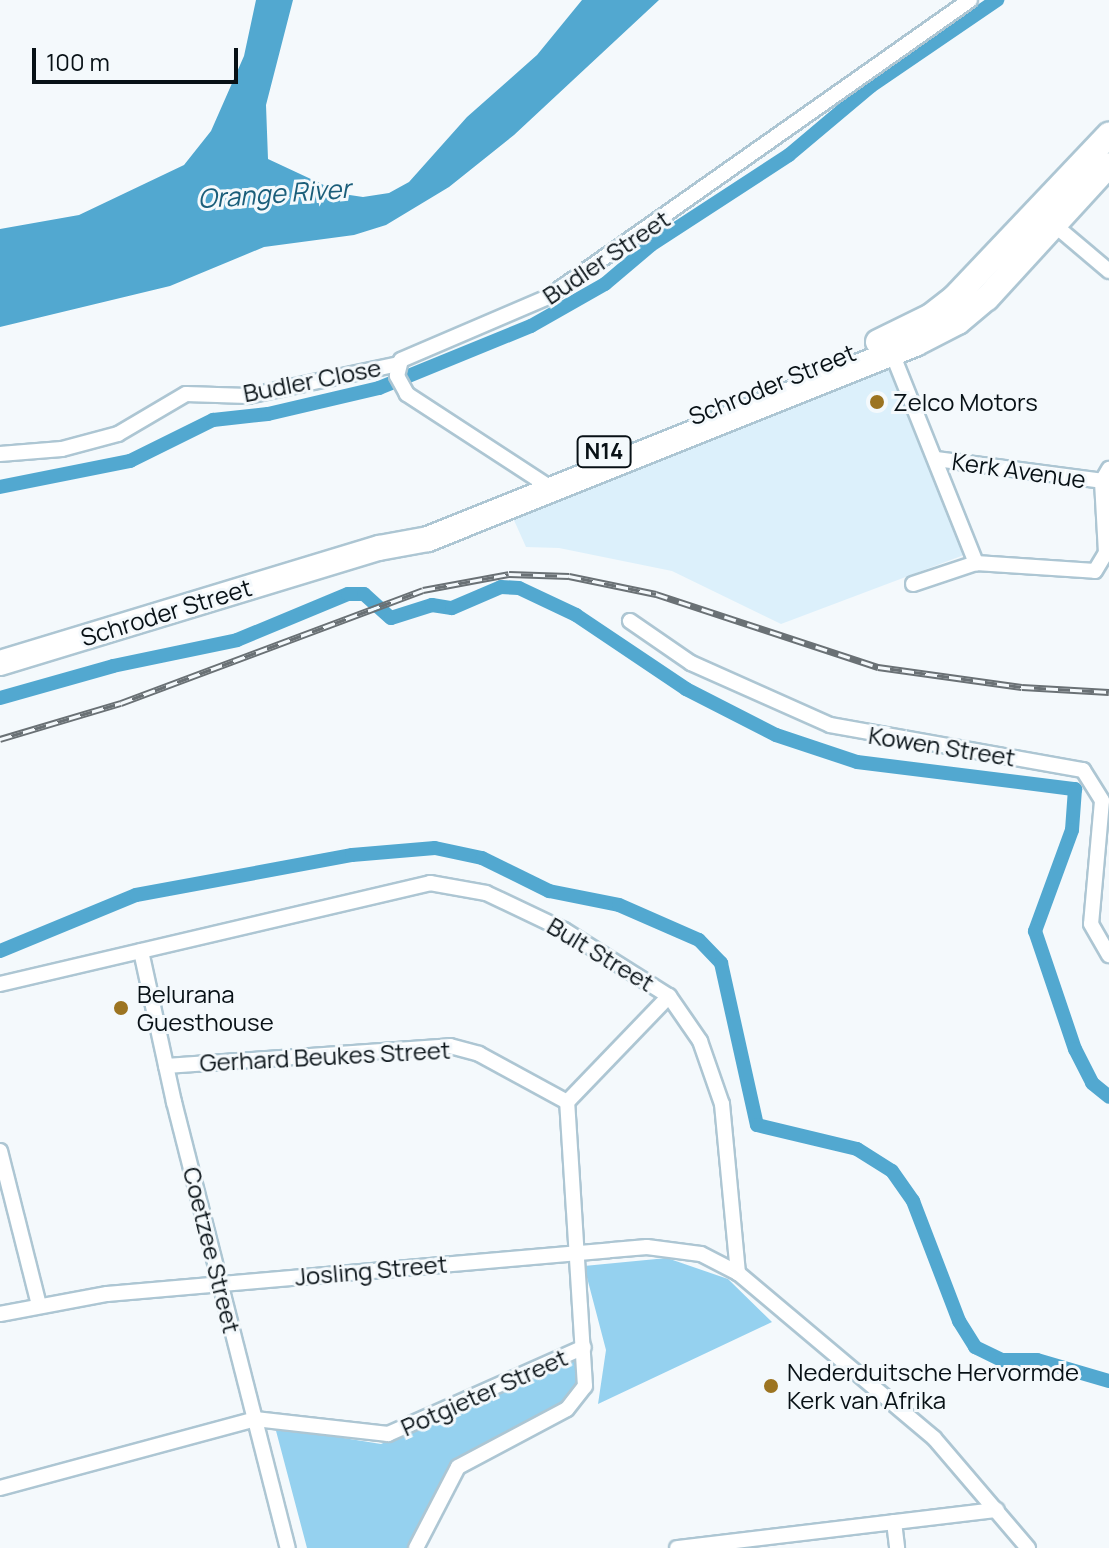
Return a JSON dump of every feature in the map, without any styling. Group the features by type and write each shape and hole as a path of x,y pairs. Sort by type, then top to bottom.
{"highway":[{"name":"Schroder Street","path":"1046,218 1109,135"},
{"name":"Schroder Street","path":"0,663 379,548 398,534 547,484 889,346 947,304 1109,165"}],"street":[{"name":"Budler Street","path":"399,377 427,346 548,297 970,0"},
{"path":"1046,218 1109,271"},
{"path":"889,346 976,563"},
{"name":"Budler Close","path":"0,454 62,449 118,434 186,394 248,396 399,377"},
{"path":"399,377 547,484"},
{"name":"Kerk Avenue","path":"913,584 976,563 1095,571 1106,553 1105,475 936,459"},
{"name":"Kowen Street","path":"630,621 691,663 830,725 1083,770 1102,801 1091,924 1109,955"},
{"name":"Bult Street","path":"0,984 430,883 486,893 518,907 669,996 700,1041 720,1093 738,1273"},
{"name":"Coetzee Street","path":"141,951 166,1066 288,1548"},
{"path":"567,1102 669,996"},
{"name":"Gerhard Beukes Street","path":"166,1066 450,1046 479,1054 567,1102"},
{"name":"Potgieter Street","path":"0,1488 255,1419 388,1434 584,1347 574,1251 567,1102"},
{"path":"0,1151 39,1305"},
{"name":"Josling Street","path":"0,1314 39,1305 221,1285 574,1251 684,1249 738,1273"},
{"path":"738,1273 934,1438 1028,1548"},
{"path":"416,1548 458,1467 576,1402 587,1377 584,1347"},
{"path":"677,1548 997,1510"},
{"path":"894,1522 897,1548"}],"shaded area":[{"path":"891,361 964,555 781,624 672,571 559,548 526,547 513,518"},
{"path":"667,1258 728,1279 772,1322 598,1404 606,1350 584,1266"},
{"path":"574,1357 578,1385 565,1401 452,1462 410,1548 307,1548 275,1427 381,1444"}],"water":[{"name":"Orange River","path":"256,0 293,0 266,105 268,159 343,194 363,197 389,193 409,182 467,117 537,55 582,0 659,0 514,135 449,187 386,225 354,235 264,247 170,286 0,327 0,229 79,215 184,165 211,131 244,56"}],"waterway":[{"path":"0,487 130,461 213,420 268,414 379,388 531,326 605,284 651,245 789,155 871,86 997,0"},
{"path":"0,698 113,666 237,640 348,594 364,594 391,618 432,605 452,608 501,587 519,588 576,615 686,689 776,735 857,762 1075,789 1072,830 1035,931 1075,1049 1092,1083 1109,1097"},
{"path":"0,951 136,895 352,855 435,848 482,858 549,891 619,905 699,940 721,963 757,1125 857,1149 892,1171 913,1201 959,1321 975,1347 1002,1360 1037,1360 1109,1381"}],"railway":[{"path":"0,739 121,703 423,590 509,574 569,576 656,594 878,667 1022,687 1109,692"}],"place":[{"name":"Zelco Motors","path":"877,402"},
{"name":"Belurana Guesthouse","path":"121,1008"},
{"name":"Nederduitsche Hervormde Kerk van Afrika","path":"771,1386"}]}
